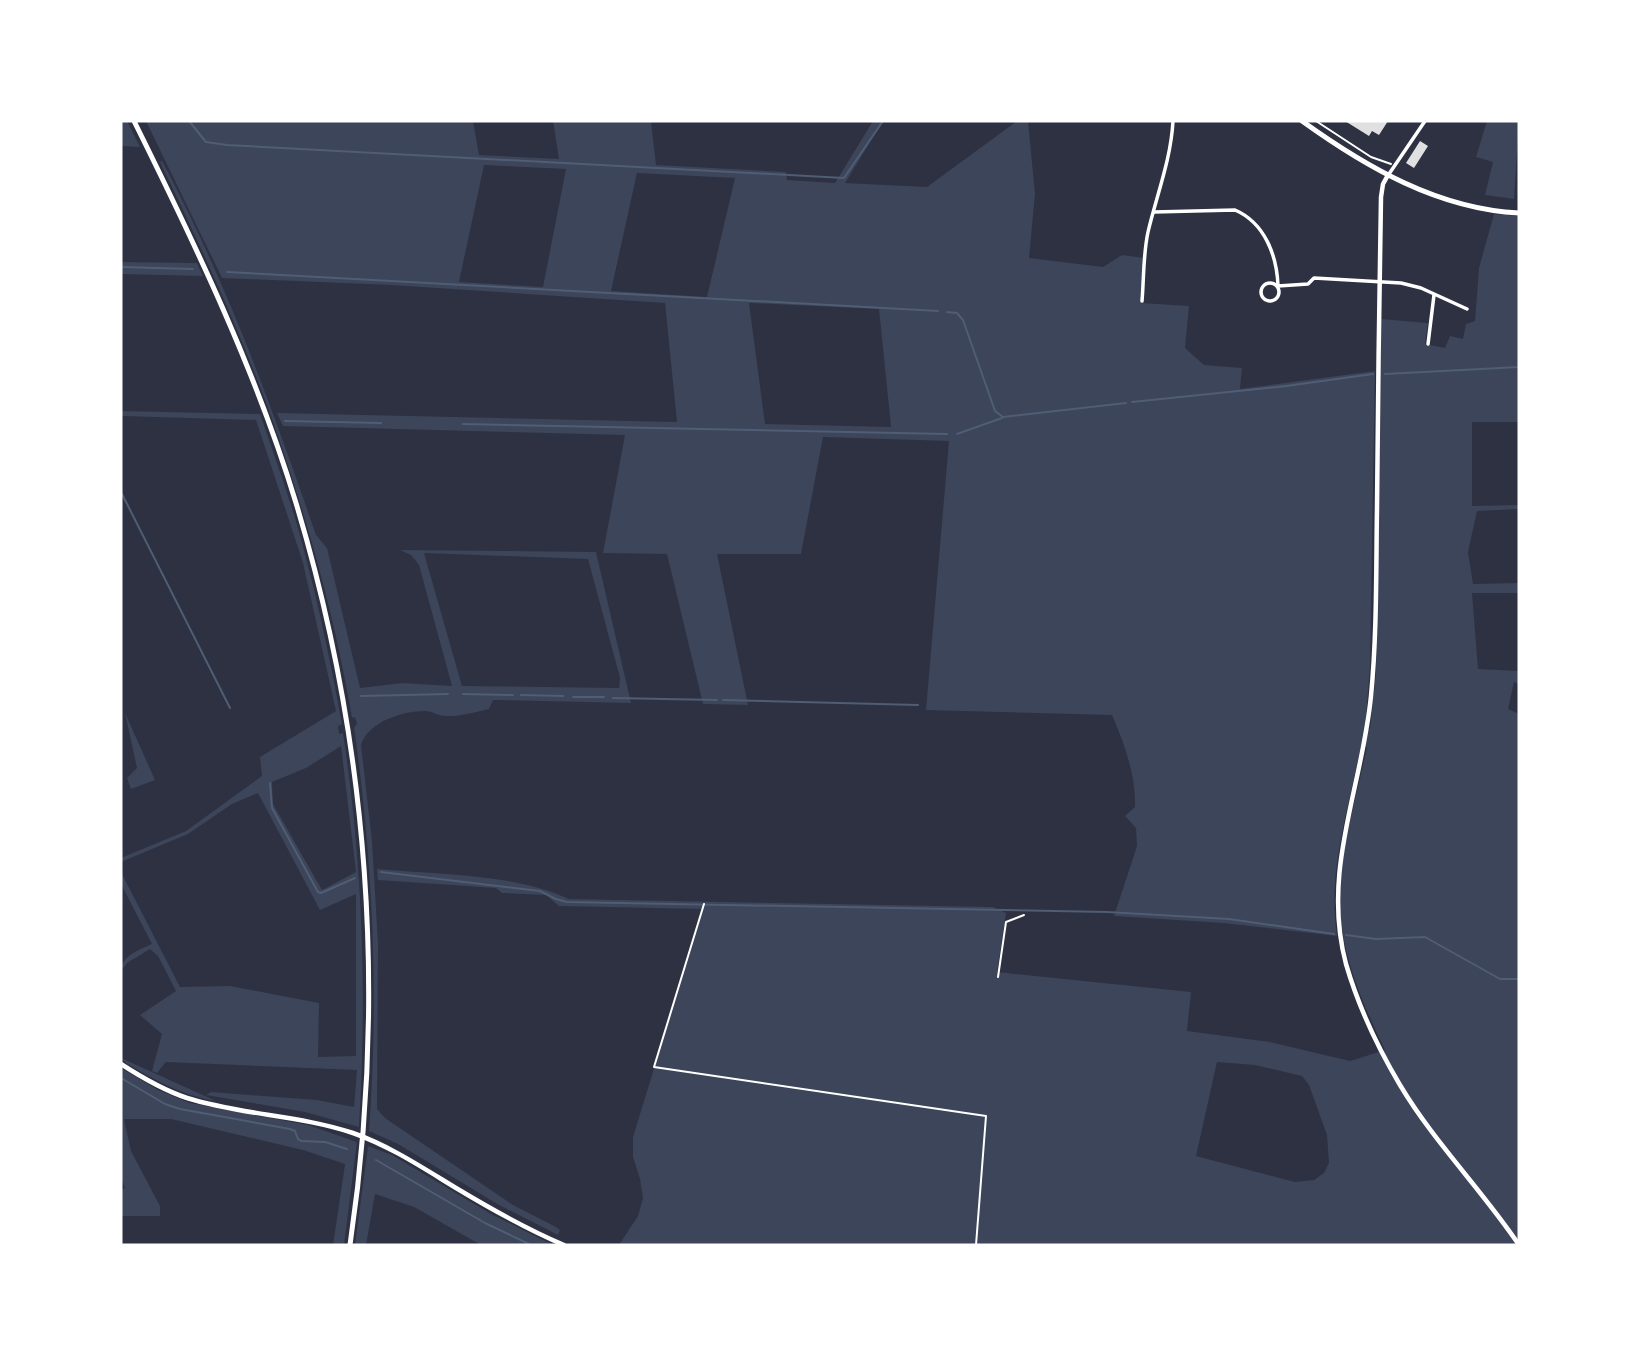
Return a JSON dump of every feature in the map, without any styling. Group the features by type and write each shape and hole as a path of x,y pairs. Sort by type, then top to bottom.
{"main road":[{"path":"134,121 205,268 268,421 296,502 322,595 345,703 365,858 370,987 363,1147 350,1245"},
{"path":"1301,121 1353,156 1388,175 1454,202 1519,212"}],"street":[{"path":"1142,302 1144,255 1170,154 1173,121"},
{"path":"1425,121 1388,175 1381,197 1375,606 1371,697 1363,751 1337,876 1337,915 1353,985 1401,1086 1436,1136 1498,1213 1519,1245"},
{"path":"1154,212 1235,210 1241,213 1257,227 1273,252 1277,267 1278,286 1279,293 1276,299 1269,301 1262,297 1264,284 1271,282 1278,286 1308,284 1314,278 1401,283 1421,288 1467,309"},
{"path":"1428,344 1434,295"},
{"path":"121,1064 150,1082 185,1097 212,1105 334,1127 389,1149 502,1215 564,1245"}],"path":[{"path":"1316,121 1365,153 1395,166"},
{"path":"704,904 654,1067 986,1116 976,1245"},
{"path":"998,976 1006,922 1024,915"}],"shaded area":[{"path":"121,121 127,121 140,147 121,146"},
{"path":"146,121 473,121 479,155 559,159 553,121 651,121 656,165 786,172 787,180 835,183 873,121 883,121 845,183 927,187 1017,121 1028,121 1035,194 1029,258 1103,267 1122,255 1144,258 1141,303 1189,306 1185,348 1204,365 1242,368 1240,389 1375,371 1370,665 1365,730 1370,729 1376,673 1381,319 1428,323 1425,344 1445,348 1450,336 1463,339 1466,324 1475,321 1479,268 1494,214 1519,216 1519,422 1472,422 1472,506 1519,505 1519,509 1477,511 1468,552 1473,584 1519,583 1519,593 1472,593 1478,669 1519,671 1519,684 1514,682 1508,709 1519,714 1519,1245 619,1245 638,1216 643,1198 633,1157 633,1137 703,909 559,906 546,895 502,893 496,888 378,880 377,869 500,880 547,890 569,899 993,907 1006,913 997,972 1191,992 1187,1031 1270,1042 1350,1061 1385,1050 1354,976 1343,937 1341,916 1343,858 1367,747 1361,745 1337,864 1337,936 1223,923 1114,916 1137,846 1136,828 1125,816 1135,807 1131,771 1112,715 926,710 949,441 823,437 801,554 717,554 748,705 703,704 667,554 603,553 625,435 283,426 277,413 677,422 665,303 391,285 222,278","holes":["484,165 566,169 543,287 459,282","637,173 735,178 707,297 611,291","749,303 879,309 891,427 765,424","1217,1062 1255,1065 1302,1076 1309,1085 1327,1135 1329,1163 1324,1173 1314,1180 1295,1182 1196,1156"]},
{"path":"1487,121 1519,121 1514,199 1485,195 1493,162 1476,157"},
{"path":"162,161 185,206 227,298 265,392 316,535 327,548 360,688 402,683 452,686 419,565 411,555 400,550 596,552 631,703 493,700 489,709 462,715 443,716 428,711 387,719 371,730 361,745 372,841 378,943 377,1109 385,1118 513,1205 556,1227 560,1230 558,1235 499,1205 398,1144 369,1131 374,979 370,878 354,727 357,724 355,717 352,718 317,560 281,443 230,312 160,162","holes":["424,553 588,559 620,678 619,688 462,686"]},
{"path":"121,262 197,263 203,276 121,274"},
{"path":"121,411 260,414 285,488 322,622 342,724 338,726 339,734 343,733 350,782 362,929 363,1028 359,1127 305,1112 206,1095 211,1092 317,1100 354,1107 357,1070 166,1062 157,1073 152,1071 162,1034 140,1015 176,991 158,956 150,949 127,963 121,971 128,957 152,944 121,884 121,872 180,987 230,986 319,1003 318,1057 356,1056 356,894 320,910 258,793 232,804 188,834 121,862 121,858 186,831 262,776 260,757 336,711 303,563 256,420 121,416","holes":["341,746 356,872 322,890 273,804 272,782 306,768"]},
{"path":"125,713 155,780 131,789 127,778 137,768"},
{"path":"121,1058 216,1101 170,1086"},
{"path":"121,1068 158,1090 190,1103 308,1125 357,1142 344,1245 333,1245 345,1164 303,1150 171,1119 124,1119 131,1151 160,1206 160,1216 121,1216 121,1190 125,1188 121,1178"},
{"path":"368,1146 392,1155 491,1214 553,1245 481,1245 414,1207 375,1194 366,1245 355,1245"}],"building":[{"path":"1345,121 1388,121 1379,135 1372,131 1369,136"},
{"path":"1420,141 1428,146 1414,168 1406,163"}],"waterway":[{"path":"189,121 206,142 227,145 844,178 883,121"},
{"path":"121,267 193,269"},
{"path":"227,272 938,311"},
{"path":"947,312 957,313 963,320 995,411 1003,417 1126,403"},
{"path":"1385,374 1519,367"},
{"path":"1132,402 1373,374"},
{"path":"957,434 1002,418"},
{"path":"285,421 381,423"},
{"path":"463,424 947,434"},
{"path":"121,492 230,708"},
{"path":"361,696 448,694"},
{"path":"463,694 513,695"},
{"path":"521,695 563,696"},
{"path":"573,697 604,697"},
{"path":"613,698 717,700"},
{"path":"723,700 918,705"},
{"path":"270,783 272,808 318,892 355,878"},
{"path":"381,872 540,891 567,902 1107,912 1229,919 1334,934"},
{"path":"1346,935 1376,939 1425,937 1500,979 1519,979"},
{"path":"121,1078 165,1104 180,1109 290,1129 295,1131 301,1141 325,1142 347,1149"},
{"path":"376,1160 485,1223 531,1245"}]}
